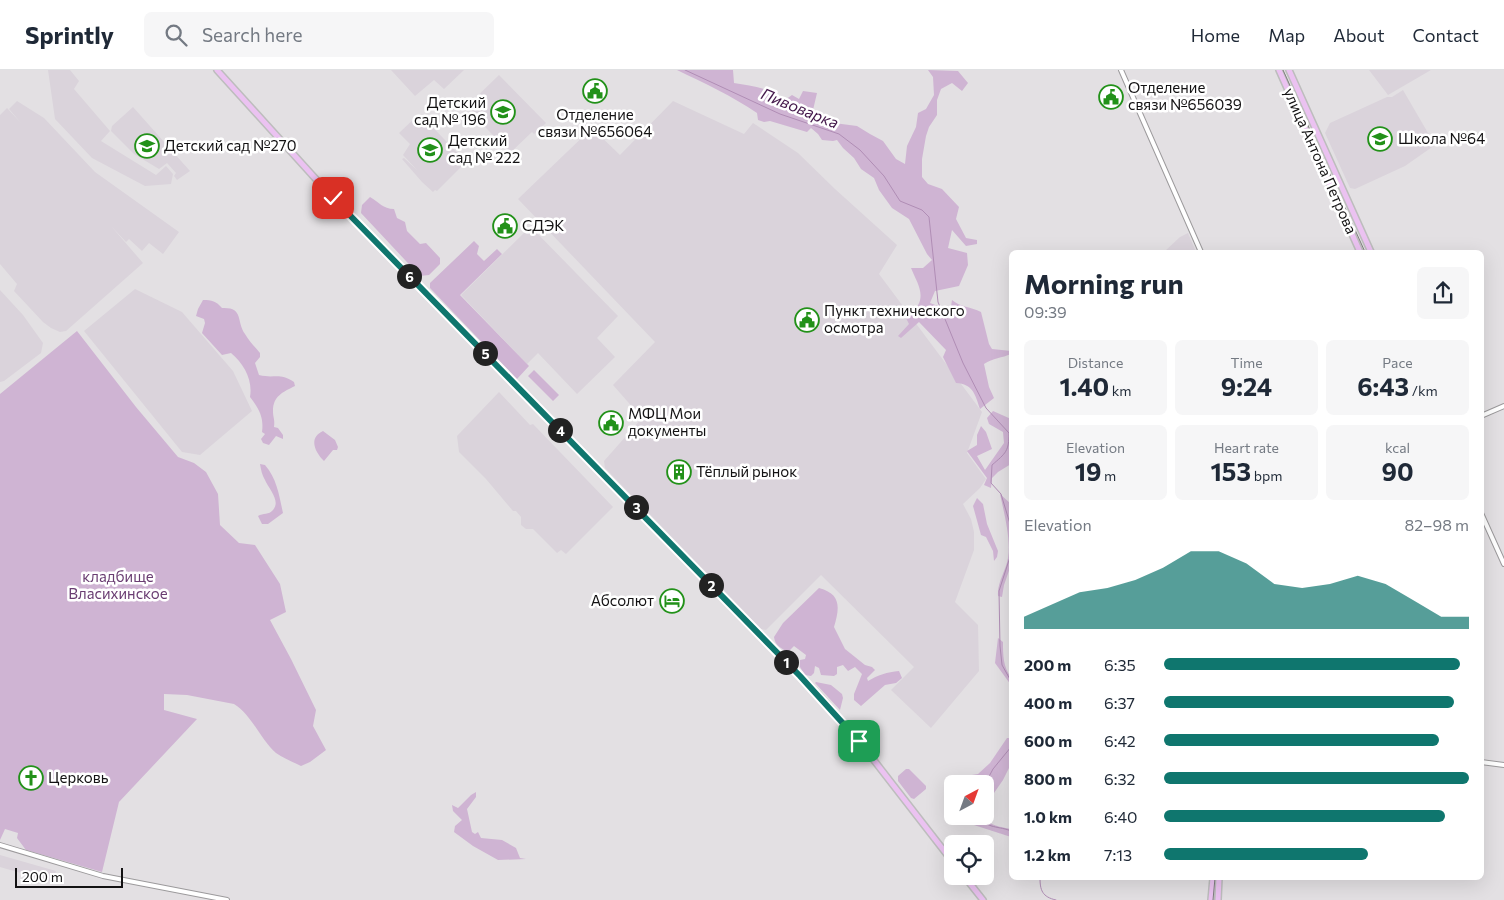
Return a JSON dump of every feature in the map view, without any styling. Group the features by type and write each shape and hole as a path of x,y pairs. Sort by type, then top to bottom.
{"main road":[{"path":"217,70 327,192 824,701 859,741 944,852"},
{"name":"улица Антона Петрова","path":"1279,70 1359,250"},
{"name":"улица Антона Петрова","path":"1289,70 1370,250"},
{"path":"1211,900 1213,880"},
{"path":"1218,900 1219,880"},
{"path":"971,885 983,900"}],"street":[{"path":"1121,70 1200,250"},
{"path":"1484,415 1504,406"},
{"path":"1484,520 1504,564"},
{"path":"1484,762 1504,765"},
{"path":"0,845 103,876 227,900"}],"shaded area":[{"path":"48,70 70,70 79,81 74,89 110,131 101,141 156,175 166,166 173,174 171,184 145,186 92,158 55,119"},
{"path":"391,70 464,70 444,89 434,80 415,96"},
{"path":"1369,70 1431,70 1388,95"},
{"name":"Детский сад № 196","path":"499,75 546,123 534,134 532,132 510,153 466,107"},
{"name":"Школа №64","path":"1403,90 1435,145 1405,166 1355,189 1350,188 1325,133 1330,123 1387,97 1392,97"},
{"path":"17,101 44,118 95,172 179,232 163,254 149,243 142,251 129,239 126,242 111,226 143,263 66,331 60,332 43,322 14,291 17,284 0,264 0,115 7,108 21,123 9,109"},
{"path":"673,101 744,134 753,123 798,153 897,245 879,274 982,412 967,453 986,479 980,488 963,504 971,519 974,532 974,550 955,602 978,625 979,671 931,728 891,690 914,667 821,575 766,630 761,629 605,468 604,461 642,418 613,385 655,342 518,199 592,128 620,155"},
{"name":"Детский сад №270","path":"133,107 190,171 177,180 174,176 176,173 167,163 159,169 134,154 111,131 112,126"},
{"name":"Детский сад № 222","path":"418,115 421,115 466,162 437,191 433,192 402,159 404,158 417,170 403,155 410,144 399,133"},
{"path":"530,227 618,316 597,338 615,357 577,394 538,353 527,364 461,295"},
{"path":"1188,233 1195,250 1166,250 1180,237"},
{"path":"135,289 182,312 233,371 252,411 200,455 182,452 84,331"},
{"path":"0,290 23,315 43,343 41,353 0,382"},
{"path":"499,392 530,425 533,424 613,507 566,554 561,550 557,553 533,529 526,529 521,525 521,517 516,511 513,511 486,479 459,452 457,436"},
{"path":"0,855 56,871 52,882 0,867"}],"green space":[{"path":"677,70 733,70 734,83 767,90 785,100 792,95 799,99 803,91 817,93 813,110 820,112 834,123 857,126 883,141 896,159 905,164 907,146 916,127 918,113 926,109 934,95 933,77 928,70 958,71 968,83 962,91 952,83 941,89 937,100 937,115 929,127 926,136 922,159 922,177 928,184 942,189 959,207 956,219 966,238 977,240 977,244 966,246 952,230 948,248 967,253 968,265 959,286 935,291 930,303 938,306 949,319 952,300 981,312 992,349 1009,351 1009,355 984,364 989,387 994,398 980,409 975,394 970,388 956,383 943,357 946,350 919,322 901,338 898,336 909,324 903,312 912,313 920,302 919,285 911,268 923,268 932,260 909,219 892,208 879,190 874,178 861,169 854,158 837,140 822,140 811,128 807,132 770,121 758,120 757,113 718,90"},
{"path":"370,197 384,207 394,209 397,218 405,222 407,231 420,244 426,243 440,258 440,264 429,275 420,276 361,213 362,205"},
{"path":"474,241 479,246 477,254 484,261 497,249 502,254 460,295 529,366 517,379 430,288 430,283"},
{"path":"203,300 214,301 222,308 229,308 237,312 242,329 260,353 260,357 255,363 259,375 281,376 294,382 295,386 280,395 273,406 274,427 278,428 283,435 283,439 276,436 269,445 263,443 261,439 265,434 262,432 261,417 250,397 249,379 244,367 231,353 222,355 202,333 205,323 204,319 196,316"},
{"name":"кладбище Власихинское","path":"77,331 178,457 194,463 206,472 218,494 220,525 239,543 255,545 280,584 286,612 270,620 316,710 313,726 326,750 301,766 276,753 246,714 234,704 187,695 164,694 164,710 197,719 119,802 102,872 26,850 17,838 18,833 5,829 0,840 0,394"},
{"path":"534,370 559,395 553,401 528,376"},
{"path":"993,411 1009,418 1009,465 992,478 991,488 984,485 987,478 967,451 977,445 977,435 981,426 986,432 992,449 977,456 985,470 1004,443 1003,432 989,424 987,418"},
{"path":"323,431 335,440 338,447 324,461 314,445 316,437"},
{"path":"260,464 265,465 272,476 283,513 268,524 262,524 258,516 271,512 276,503 274,495 263,476"},
{"path":"1000,494 1009,502 1009,542"},
{"path":"977,498 983,504 987,524 998,551 994,561 993,551 986,537 981,535 973,506"},
{"path":"1009,550 1009,571 1002,597 998,596 998,591"},
{"path":"819,588 831,594 837,602 838,607 834,627 845,649 865,665 875,670 867,678 868,681 883,674 899,671 902,678 896,683 885,685 861,706 854,700 854,694 862,674 855,667 848,671 843,665 837,667 837,674 834,676 821,675 819,668 815,666 814,673 811,676 805,675 800,667 800,660 805,659 806,655 794,646 788,652 775,642 774,637 783,623"},
{"path":"998,638 1003,642 1004,661 1009,674 1009,682 995,663"},
{"path":"815,683 831,685 842,694 840,710"},
{"path":"1007,738 1009,738 1009,768 994,793 994,775 972,775 978,774 990,763"},
{"path":"906,769 909,769 926,786 926,789 914,799 911,798 898,781 898,776"},
{"path":"476,792 476,797 467,809 472,832 475,834 478,832 481,838 502,840 516,848 520,858 526,859 498,860 473,846 454,832 455,826 462,820 453,811 452,805 458,808"},
{"path":"974,825 994,825 1009,829 1009,836"}],"waterway":[{"name":"Пивоварка","path":"685,70 780,114 839,134 860,150 884,176 900,201 922,210 929,217 938,302 963,363 986,408 1009,433"},
{"name":"Пивоварка","path":"1009,433 1006,451 992,465 991,483 1001,494 1009,520"},
{"name":"Пивоварка","path":"1009,560 999,591 1002,665 1009,677"},
{"name":"Пивоварка","path":"990,775 1009,749"},
{"name":"Пивоварка","path":"989,825 1009,830"},
{"name":"Пивоварка","path":"1040,880 1045,895 1056,900"}],"tram line":[{"path":"1283,70 1364,250"},
{"path":"1213,900 1215,880"}],"place":[{"name":"Отделение связи №656064","path":"595,91"},
{"name":"Отделение связи №656039","path":"1111,97"},
{"name":"Детский сад № 196","path":"503,112"},
{"name":"Школа №64","path":"1380,139"},
{"name":"Детский сад №270","path":"147,146"},
{"name":"Детский сад № 222","path":"430,150"},
{"name":"СДЭК","path":"505,226"},
{"name":"Пункт технического осмотра","path":"807,320"},
{"name":"МФЦ Мои документы","path":"611,423"},
{"name":"Тёплый рынок","path":"679,472"},
{"name":"Абсолют","path":"672,601"},
{"name":"Церковь","path":"31,778"}],"route":[{"path":"333,198 648,519 830,707 859,741"}]}
